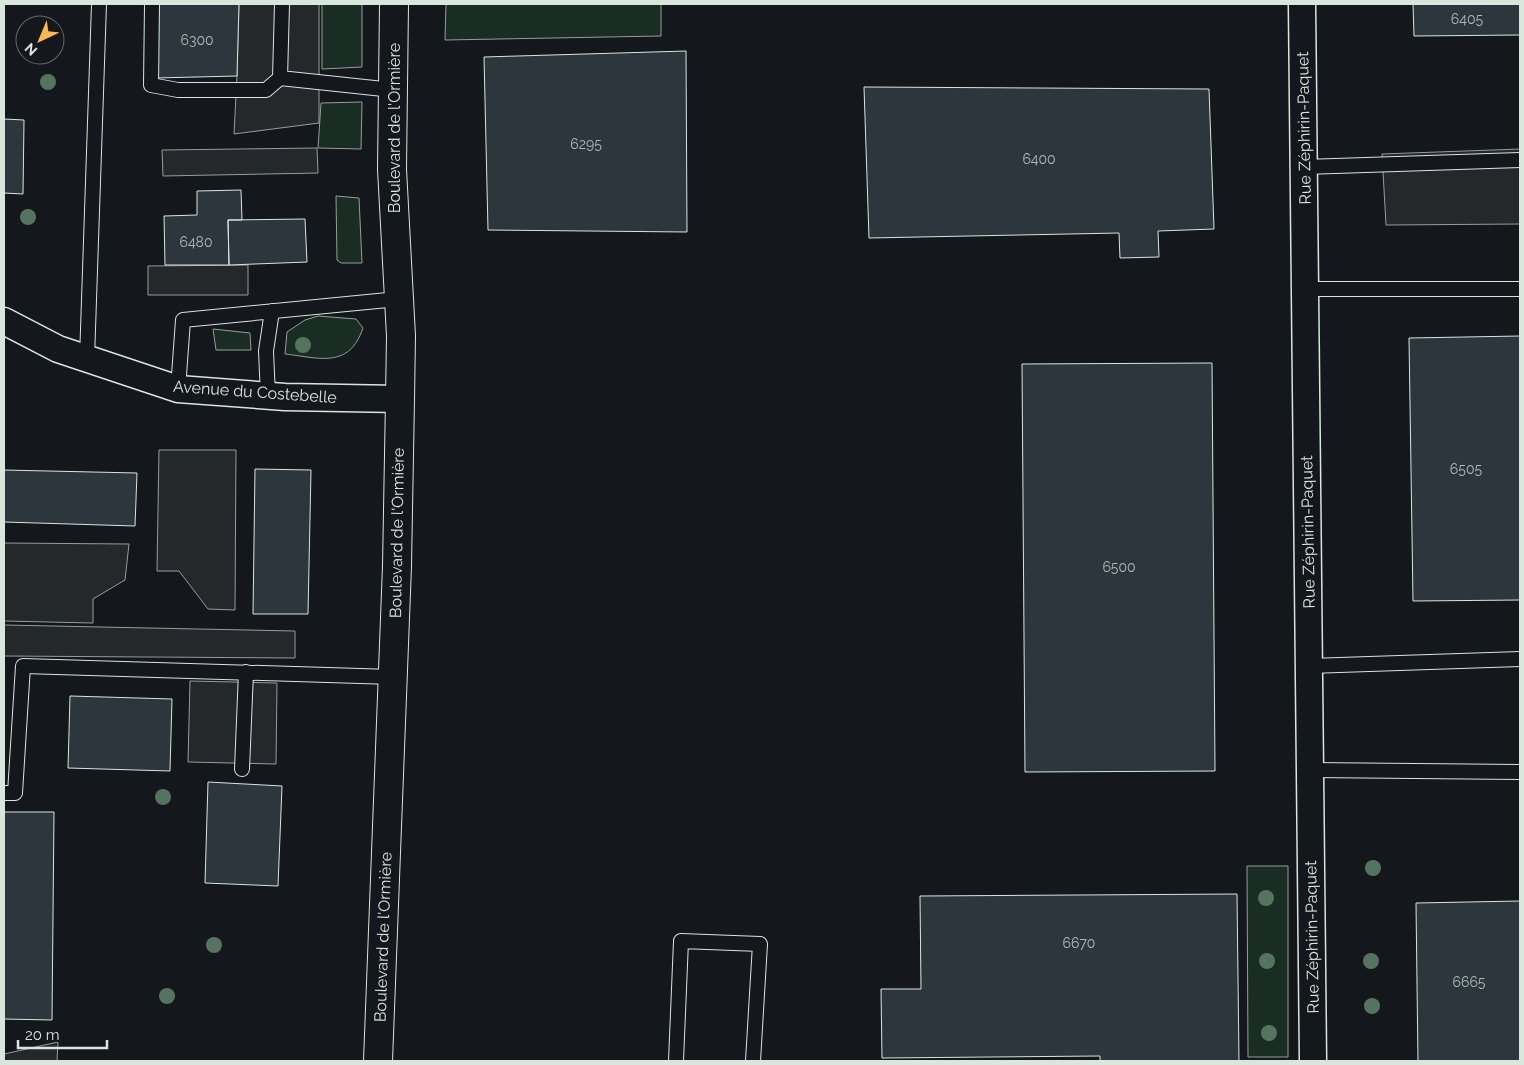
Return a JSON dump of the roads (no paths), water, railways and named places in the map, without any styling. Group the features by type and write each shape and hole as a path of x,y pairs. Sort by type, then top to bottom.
{"main road":[{"name":"Boulevard de l'Ormière","path":"378,1061 397,566 401,336 392,169 394,4"}],"street":[{"name":"Rue Zéphirin-Paquet","path":"1302,4 1313,1061"},
{"name":"Avenue du Costebelle","path":"4,321 58,349 178,389 268,396 400,399"}],"lane":[{"path":"87,359 99,4"},
{"path":"152,4 151,85 178,90 266,90 280,78 393,90"},
{"path":"280,78 282,4"},
{"path":"1304,167 1520,160"},
{"path":"1306,289 1520,288"},
{"path":"178,389 184,320 398,299"},
{"path":"268,396 266,351 272,311"},
{"path":"1309,666 1520,659"},
{"path":"4,793 15,793 24,666 393,677"},
{"path":"242,769 246,672"},
{"path":"1310,770 1520,772"},
{"path":"676,1061 682,940 760,944 754,1061"}]}
